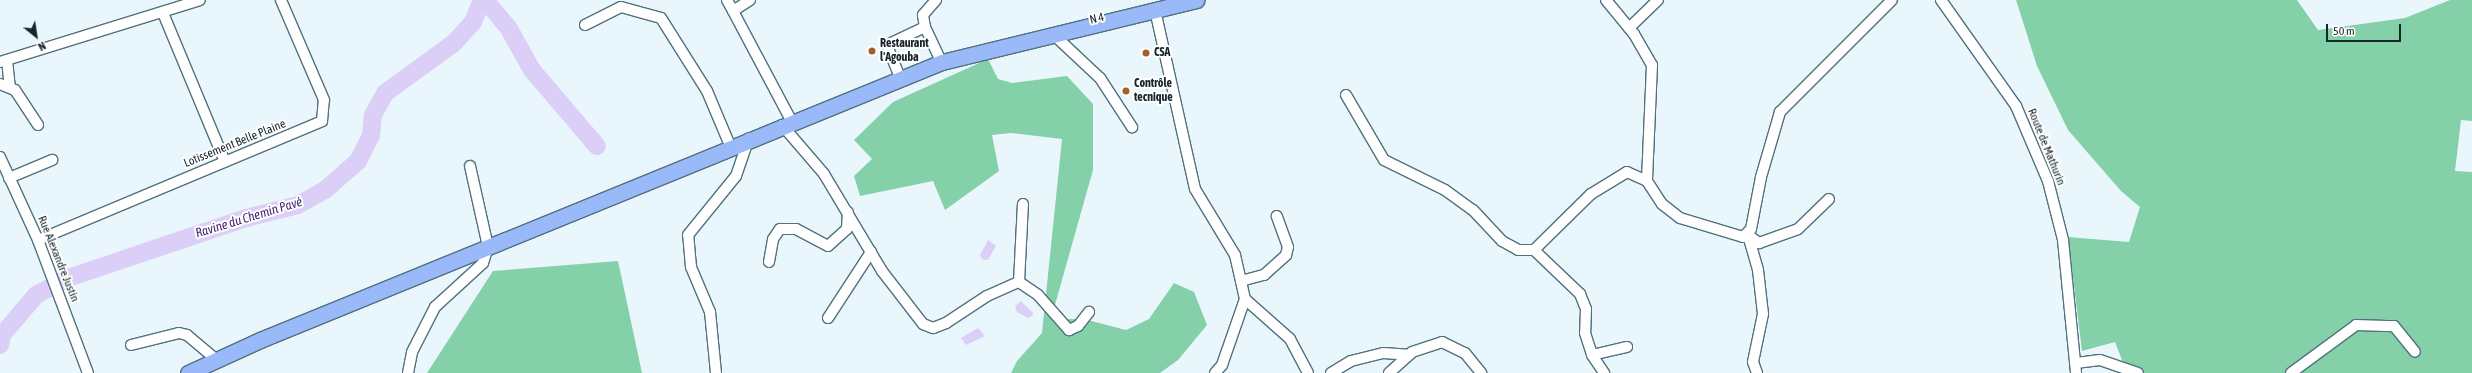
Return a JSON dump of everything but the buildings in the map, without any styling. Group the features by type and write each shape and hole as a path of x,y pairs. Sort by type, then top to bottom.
{"highway":[{"name":"N 4","path":"178,373 212,356 940,59 1022,35 1172,0"},
{"name":"N 4","path":"188,373 267,336 729,143 942,62 1197,0"}],"street":[{"path":"38,125 10,87 3,61 163,13 200,0"},
{"name":"Lotissement Belle Plaine","path":"38,240 322,121 324,100 281,0"},
{"path":"727,0 786,122 824,174 871,252 923,324 933,328 987,296 1019,282"},
{"path":"733,11 750,0"},
{"path":"936,0 924,9 925,28 940,59"},
{"path":"1606,0 1629,28 1652,65 1647,181"},
{"path":"1629,28 1658,0"},
{"path":"1757,373 1753,362 1763,314 1758,270 1748,235 1780,112 1892,0"},
{"name":"Route de Mathurin","path":"1941,0 2016,106 2048,181 2063,240 2076,368"},
{"path":"585,25 621,7 661,18 707,91 729,143"},
{"path":"1155,10 1195,189 1235,255 1245,299 1219,372"},
{"path":"163,13 225,162"},
{"path":"899,75 887,45 925,28"},
{"path":"1054,35 1100,78 1132,127"},
{"path":"0,84 10,87"},
{"path":"1346,95 1384,160 1445,190 1473,210 1502,241 1518,250 1534,250 1580,294 1586,309 1584,333 1592,355 1604,373"},
{"path":"716,373 710,312 691,267 688,235 736,176 749,138"},
{"name":"Rue Alexandre Justin","path":"0,157 38,240 88,373"},
{"path":"9,178 52,160"},
{"path":"408,373 412,352 435,307 483,263 487,244 470,166"},
{"path":"1534,250 1574,209 1609,182 1627,172 1647,181 1662,204 1680,218 1738,238 1748,235"},
{"path":"1748,235 1759,243 1798,229 1829,199"},
{"path":"1019,282 1023,204"},
{"path":"769,262 773,239 780,229 796,229 828,246 846,229 848,212"},
{"path":"1241,281 1264,275 1286,255 1288,247 1276,216"},
{"path":"828,318 871,252"},
{"path":"1019,282 1033,290 1069,330 1078,326 1089,312"},
{"path":"1245,299 1290,339 1308,373"},
{"path":"2291,373 2356,325 2394,326 2415,352"},
{"path":"131,345 179,333 187,335 212,356"},
{"path":"1389,373 1409,355 1442,342 1465,353 1482,373"},
{"path":"1592,355 1627,347"},
{"path":"1331,373 1351,361 1383,353 1409,355"},
{"path":"2076,368 2100,360 2138,373"}],"green space":[{"path":"2016,0 2297,0 2318,30 2405,18 2450,0 2472,0 2472,121 2461,120 2455,171 2472,172 2472,373 2127,373 2115,342 2082,351 2068,237 2129,242 2140,207 2121,191 2068,130 2037,66"},
{"path":"988,59 998,79 1012,83 1067,76 1093,104 1093,170 1051,319 1084,319 1126,330 1149,319 1174,283 1194,292 1207,325 1178,360 1160,373 1011,373 1017,361 1042,333 1062,139 1011,133 992,135 999,171 945,210 933,181 860,196 854,176 872,159 854,140 893,102"},
{"path":"618,261 642,373 427,373 493,271"}],"shaded area":[{"path":"988,240 996,246 988,260 983,260 980,255"},
{"path":"1021,301 1034,314 1028,318 1017,312 1015,306"},
{"path":"978,328 985,336 966,345 961,338"}],"waterway":[{"name":"Ravine du Chemin Pavé","path":"0,345 2,335 36,295 68,278 246,218 298,205 325,190 358,161 371,136 373,115 385,93 454,43 473,22 482,0"},
{"path":"485,0 508,27 532,70 597,146"}],"place":[{"name":"Restaurant l'Agouba","path":"872,51"},
{"name":"CSA","path":"1146,53"},
{"name":"Contrôle tecnique","path":"1126,91"}]}
